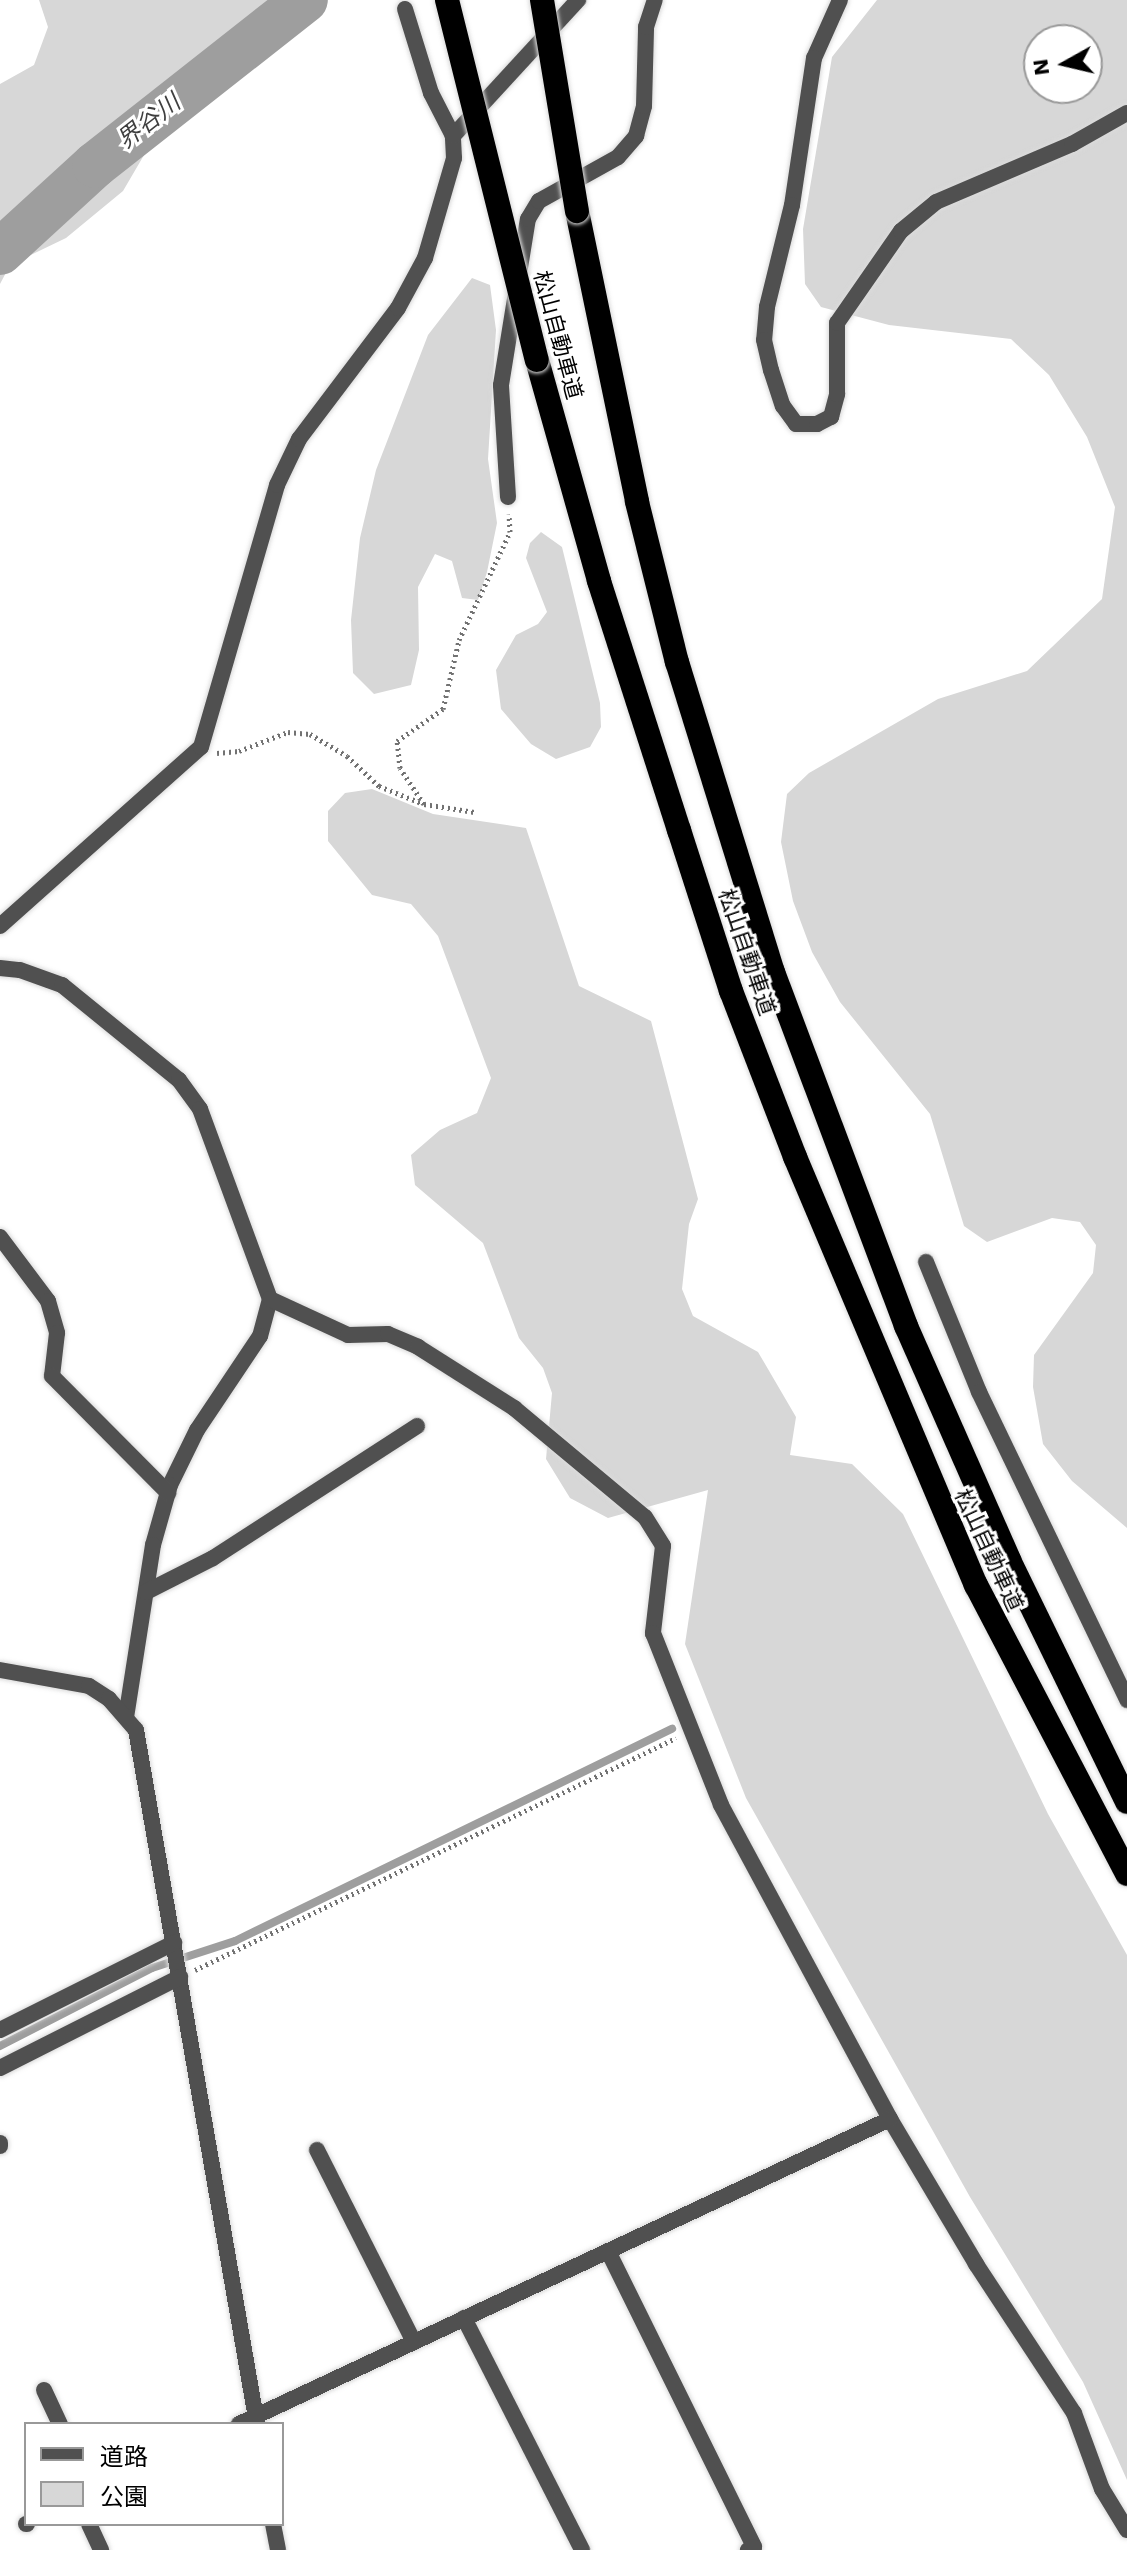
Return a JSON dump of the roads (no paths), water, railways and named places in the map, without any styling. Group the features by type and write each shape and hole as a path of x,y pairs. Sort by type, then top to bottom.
{"highway":[{"name":"松山自動車道","path":"447,0 537,360 599,581 731,991 795,1157 976,1585 1127,1874"},
{"name":"松山自動車道","path":"542,0 577,211 637,502 674,647 773,972 906,1326 1009,1560 1127,1802"}],"street":[{"path":"453,136 578,0"},
{"path":"508,497 501,385 528,219 539,201 618,157 636,136 644,106 646,27 655,0"},
{"path":"840,0 814,58 792,205 767,307 764,340 771,370 783,406 796,424 817,424 831,417 837,394 837,323 901,231 936,202 1072,144 1127,113"},
{"path":"0,926 201,747 213,717 277,485 299,439 398,308 425,258 454,158 453,136 431,93 405,9"},
{"path":"0,968 20,970 62,985 179,1080 200,1109 270,1299 260,1336 197,1430 168,1493 146,1592 126,1717"},
{"path":"0,1237 48,1301 57,1333 52,1376 168,1493"},
{"path":"926,1262 979,1392 1127,1700"},
{"path":"270,1299 348,1335 388,1334 418,1347 514,1408 645,1517 663,1546 653,1633 721,1805 890,2119 976,2264 1074,2413 1102,2489 1127,2530"},
{"path":"146,1592 213,1558 417,1426"},
{"path":"0,1670 89,1686 126,1717 141,1750 256,2420 464,2318 890,2119"},
{"path":"0,2030 175,1947"},
{"path":"0,2068 179,1973"},
{"path":"317,2150 414,2342"},
{"path":"608,2251 754,2547 748,2550"},
{"path":"464,2318 582,2550"},
{"path":"44,2390 59,2422"},
{"path":"90,2526 101,2550"},
{"path":"273,2526 278,2550"}],"waterway":[{"name":"界谷川","path":"0,252 95,165 305,0"},
{"path":"0,2046 152,1968 235,1941 672,1729"}]}
